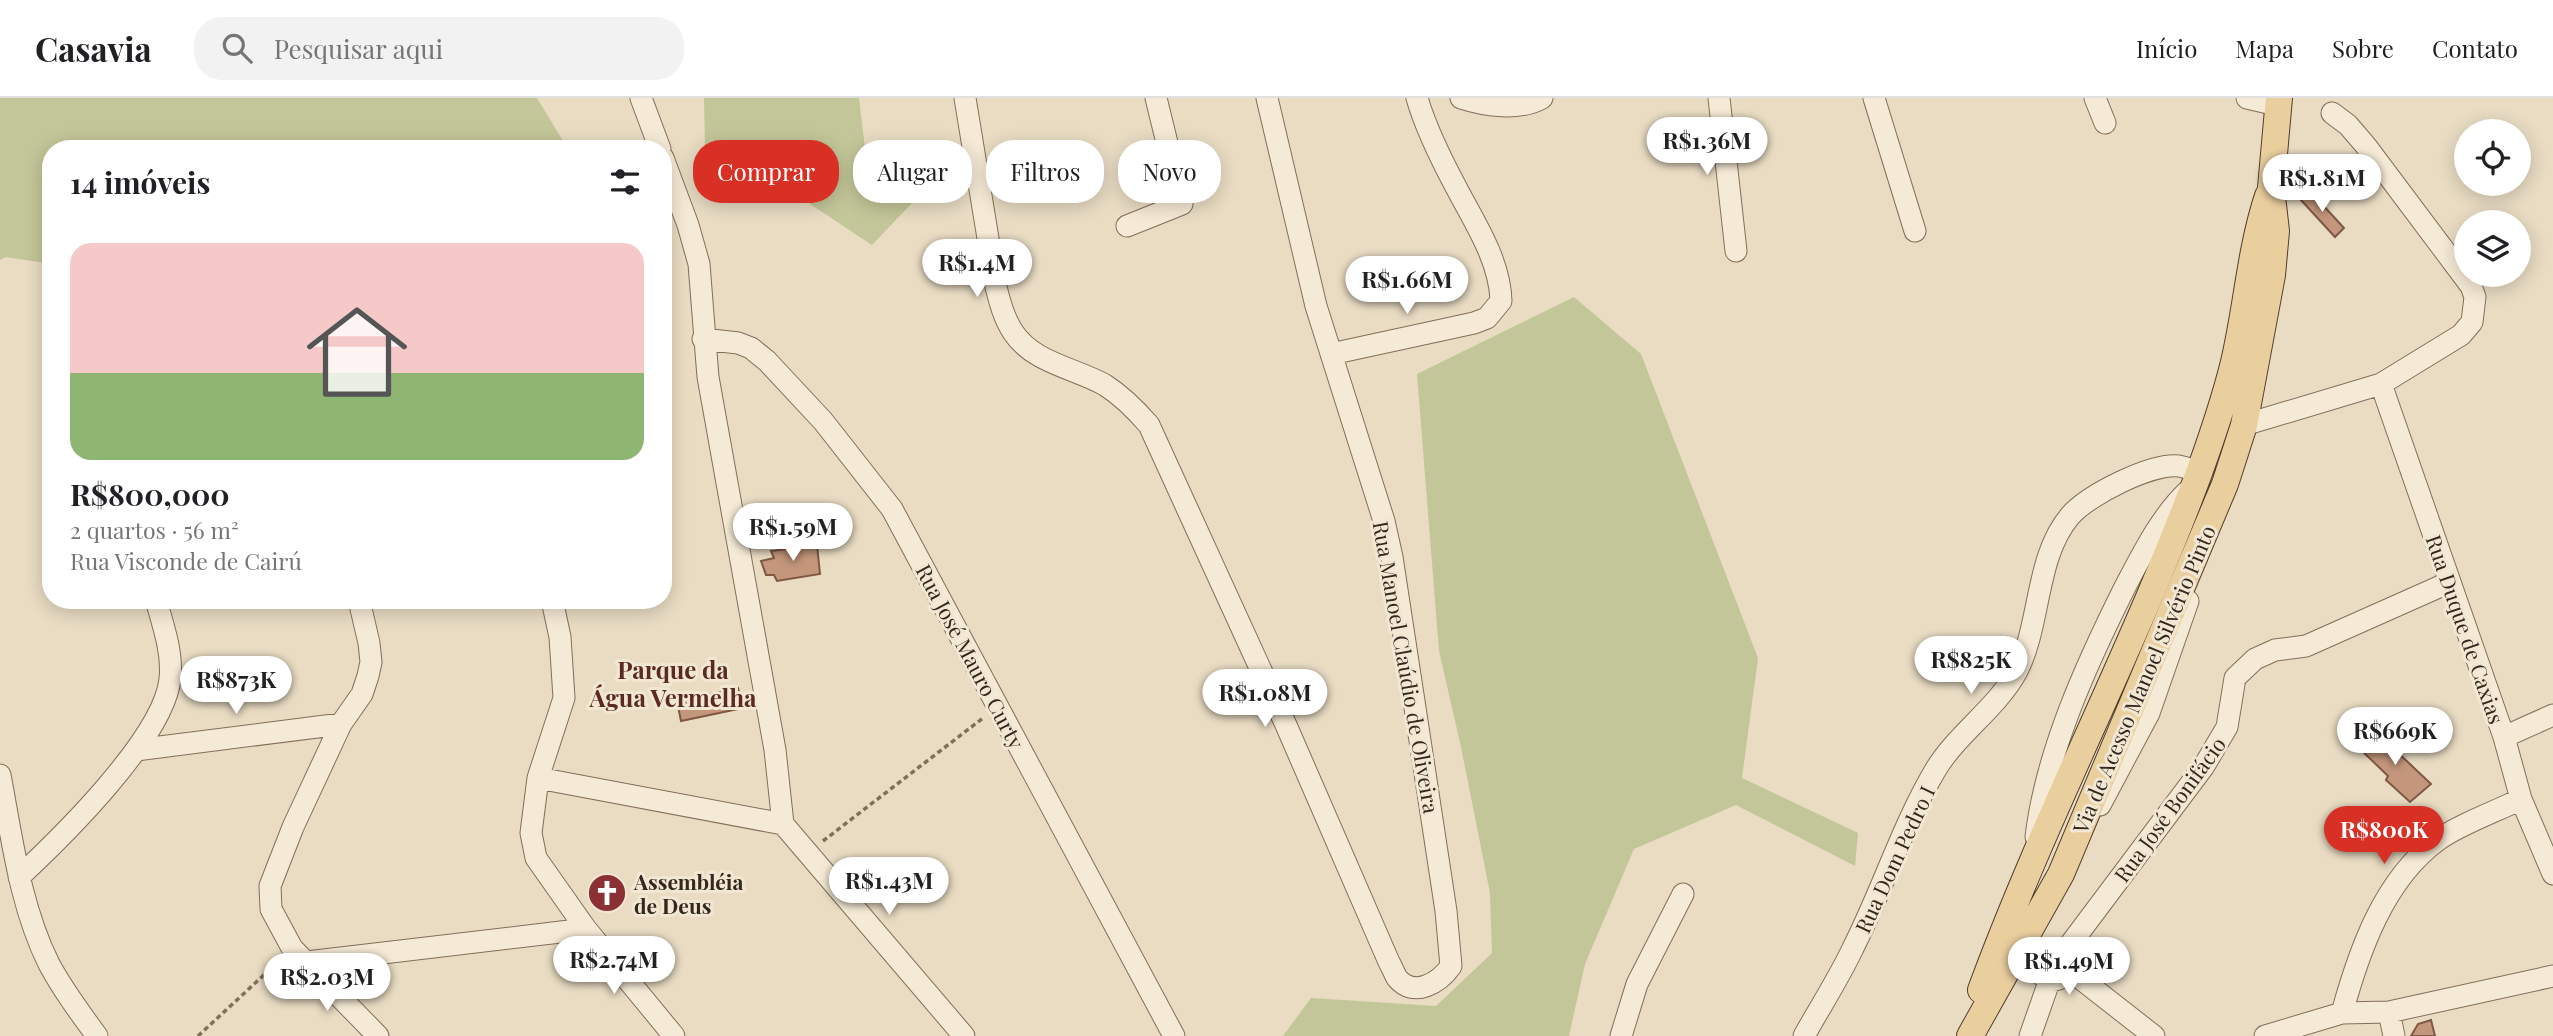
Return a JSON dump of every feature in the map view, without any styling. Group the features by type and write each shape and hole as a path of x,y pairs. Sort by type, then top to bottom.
{"main road":[{"name":"Via de Acesso Manoel Silvério Pinto","path":"1970,1036 2048,961 2032,924 2061,874 2225,484 2244,425 2272,275 2276,231 2271,188 2278,102"},
{"name":"Via de Acesso Manoel Silvério Pinto","path":"1964,1036 2011,908 2115,675 2196,479 2234,361 2258,226 2271,188"},
{"path":"2185,576 2211,486 2209,477 2196,479"},
{"path":"2011,908 2013,935 2048,961"}],"street":[{"path":"641,98 657,140"},
{"name":"Rua Manoel Claúdio de Oliveira","path":"965,98 996,287 1003,313 1014,334 1030,351 1105,385 1134,407 1149,425 1286,725 1389,962 1398,978 1406,985 1415,988 1427,986 1443,978 1451,966 1446,911 1392,557 1384,521 1316,306 1267,98"},
{"path":"1128,226 1182,204 1156,98"},
{"path":"1331,354 1474,323 1486,318 1502,301 1501,290 1483,239 1454,185 1417,98"},
{"path":"1461,98 1503,106 1533,103 1542,98"},
{"path":"1718,98 1736,251"},
{"path":"1874,98 1915,231"},
{"path":"2095,98 2105,122"},
{"path":"2247,98 2278,102"},
{"path":"2244,425 2381,384 2461,335 2472,322 2475,297 2471,286 2366,146 2348,125 2332,113"},
{"path":"672,182 699,264 708,377 775,750 783,824 964,1036"},
{"name":"Rua José Mauro Curty","path":"703,340 738,343 751,348 784,377 823,421 892,509 1174,1036"},
{"name":"Rua Duque de Caxias","path":"2381,384 2504,737 2521,799 2553,874"},
{"name":"Rua Dom Pedro I","path":"1804,1036 1853,948 1919,799 1938,766 2015,674 2026,651 2045,574 2062,526 2091,498 2119,483 2155,469 2178,466 2196,479"},
{"name":"Via de Acesso Manoel Silvério Pinto","path":"2061,874 2123,766 2149,713 2208,543 2225,484"},
{"name":"Rua José Bonifácio","path":"2030,1036 2048,961 2204,766 2227,727 2235,678 2255,659 2275,650 2306,646 2450,582"},
{"path":"19,877 61,837 136,750 166,699 170,657 158,609"},
{"path":"361,609 371,663 362,694 341,724 293,827 270,887 271,909 300,955 378,1036"},
{"path":"554,609 560,637 564,698 538,778 531,833 536,858 586,929 674,1036"},
{"path":"2504,737 2553,715"},
{"path":"136,750 341,724"},
{"path":"0,775 19,877 48,962 66,993 97,1036"},
{"path":"538,778 783,824"},
{"path":"2342,1013 2355,967 2397,883 2439,839 2521,799"},
{"path":"1622,1036 1637,984 1683,894"},
{"path":"300,955 586,929"},
{"path":"2048,961 2154,1036"},
{"path":"2265,1036 2342,1013 2389,1012 2553,976"},
{"path":"2389,1012 2394,1036"}],"path":[{"path":"807,853 998,706"},
{"path":"198,1036 300,955"}],"green space":[{"path":"0,98 537,98 563,140 42,140 42,263 6,257 0,260"},
{"path":"704,98 859,98 864,140 853,140 853,203 912,203 872,245 809,203 839,203 839,140 705,140"},
{"path":"1574,297 1641,354 1758,658 1742,778 1858,833 1855,866 1736,805 1634,849 1585,964 1569,1036 1283,1036 1311,998 1436,1006 1492,953 1490,893 1439,651 1417,374"}],"building":[{"path":"2309,190 2344,228 2335,237 2300,199"},
{"path":"817,545 820,574 777,581 774,575 766,575 761,561 774,558 771,551"},
{"path":"738,688 743,708 681,721 677,701"},
{"path":"2375,731 2431,784 2410,802 2386,780 2388,776 2358,747"},
{"path":"2431,1020 2435,1036 2411,1036 2418,1024"}],"place":[{"name":"Assembléia de Deus","path":"607,893"}],"district":[{"name":"Parque da Água Vermelha","path":"673,683"}]}
